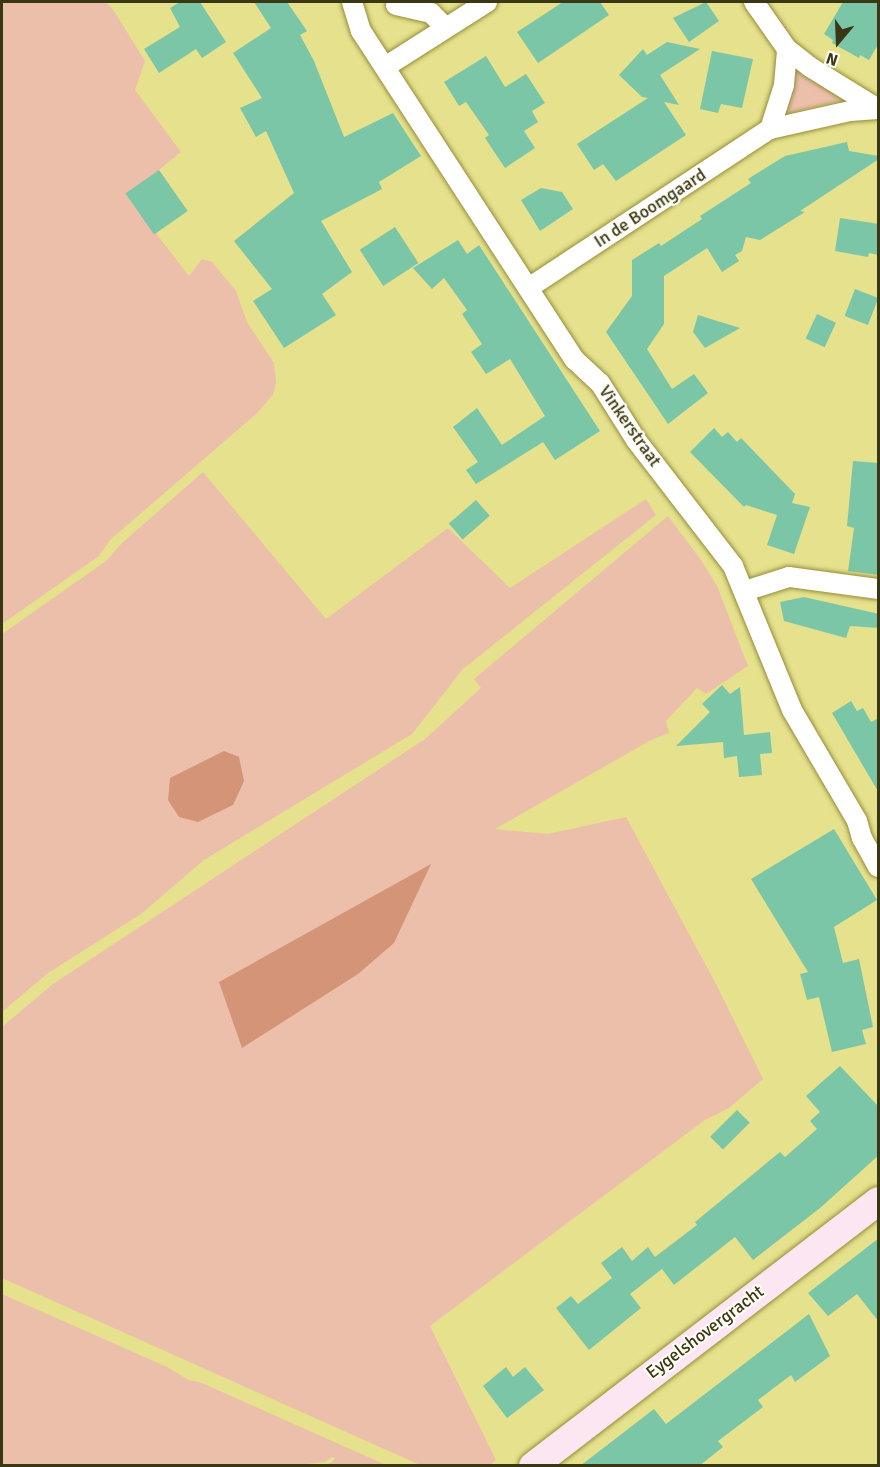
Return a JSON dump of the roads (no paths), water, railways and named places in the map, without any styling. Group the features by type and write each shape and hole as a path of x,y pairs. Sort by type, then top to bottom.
{"street":[{"name":"Vinkerstraat","path":"352,2 361,31 530,287 575,360 600,383 636,440 722,548 745,591 792,710 857,821 862,838 879,867"},
{"path":"385,67 487,2"},
{"name":"In de Boomgaard","path":"530,287 770,129 840,113 879,109 842,88 787,49 754,2"},
{"path":"396,5 414,7 431,13 446,28"},
{"path":"770,129 784,86 787,49"},
{"path":"745,591 775,579 789,577 879,589"},
{"name":"Eygelshovergracht","path":"533,1466 879,1200"}]}
